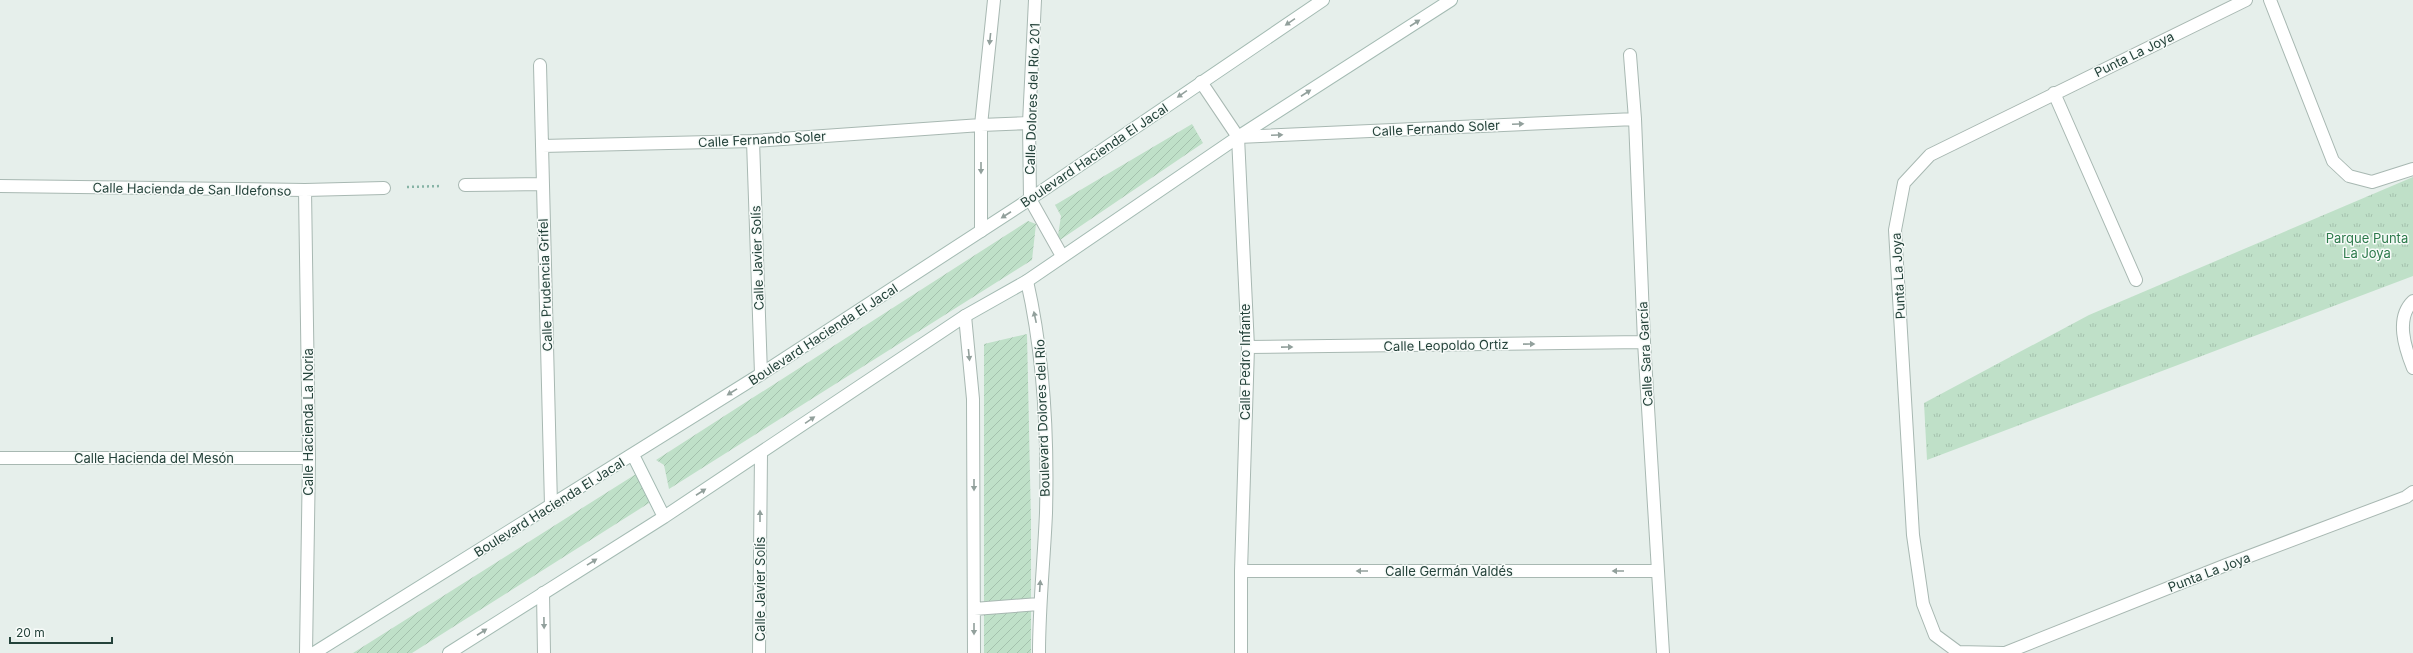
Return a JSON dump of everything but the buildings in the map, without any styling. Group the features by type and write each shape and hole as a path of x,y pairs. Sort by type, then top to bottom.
{"street":[{"path":"981,231 981,125 994,0"},
{"name":"Calle Dolores del Río 201","path":"1030,199 1028,123 1035,0"},
{"name":"Boulevard Hacienda El Jacal","path":"314,653 761,374 1030,199 1323,0"},
{"path":"449,653 761,454 965,316 1027,280 1238,137 1451,0"},
{"name":"Punta La Joya","path":"2246,0 1930,155 1904,183 1895,230 1913,535 1923,604 1935,635 1958,652 2004,653 2226,565 2406,497 2413,492"},
{"path":"2270,0 2333,161 2348,176 2372,182 2413,169"},
{"name":"Calle Sara García","path":"1630,55 1635,119 1644,342 1656,571 1663,653"},
{"name":"Calle Prudencia Grifel","path":"540,65 551,505"},
{"path":"1201,82 1238,137"},
{"path":"2054,93 2136,280"},
{"name":"Calle Fernando Soler","path":"1238,137 1635,119"},
{"name":"Calle Fernando Soler","path":"542,146 753,141 1028,123"},
{"name":"Calle Pedro Infante","path":"1238,137 1248,347 1241,571 1241,653"},
{"name":"Calle Javier Solís","path":"753,141 761,374"},
{"path":"465,185 542,184"},
{"name":"Calle Hacienda de San Ildefonso","path":"0,186 305,190 384,188"},
{"name":"Calle Hacienda La Noria","path":"305,190 309,458 306,653"},
{"path":"1030,199 1062,256"},
{"name":"Boulevard Dolores del Río","path":"1027,280 1038,330 1046,442 1046,514 1039,604 1038,653"},
{"path":"2413,301 2408,305 2402,321 2407,353 2413,368"},
{"path":"965,316 973,399 974,653"},
{"name":"Calle Leopoldo Ortiz","path":"1248,347 1644,342"},
{"name":"Calle Javier Solís","path":"759,653 761,454"},
{"path":"633,455 664,517"},
{"name":"Calle Hacienda del Mesón","path":"0,458 309,458"},
{"name":"Calle Germán Valdés","path":"1241,571 1656,571"},
{"path":"543,592 544,653"},
{"path":"974,610 1039,604"}],"path":[{"path":"384,188 465,185"}],"green space":[{"path":"1192,124 1203,143 1057,242 1061,216 1055,205"},
{"name":"Parque Punta La Joya","path":"2413,177 2413,276 1927,460 1924,403 2089,315"},
{"path":"1028,221 1036,224 1032,260 669,489 664,465 656,460"},
{"path":"1027,334 1031,521 1031,653 984,653 984,344"},
{"path":"636,474 644,480 649,503 412,653 353,653"}]}
